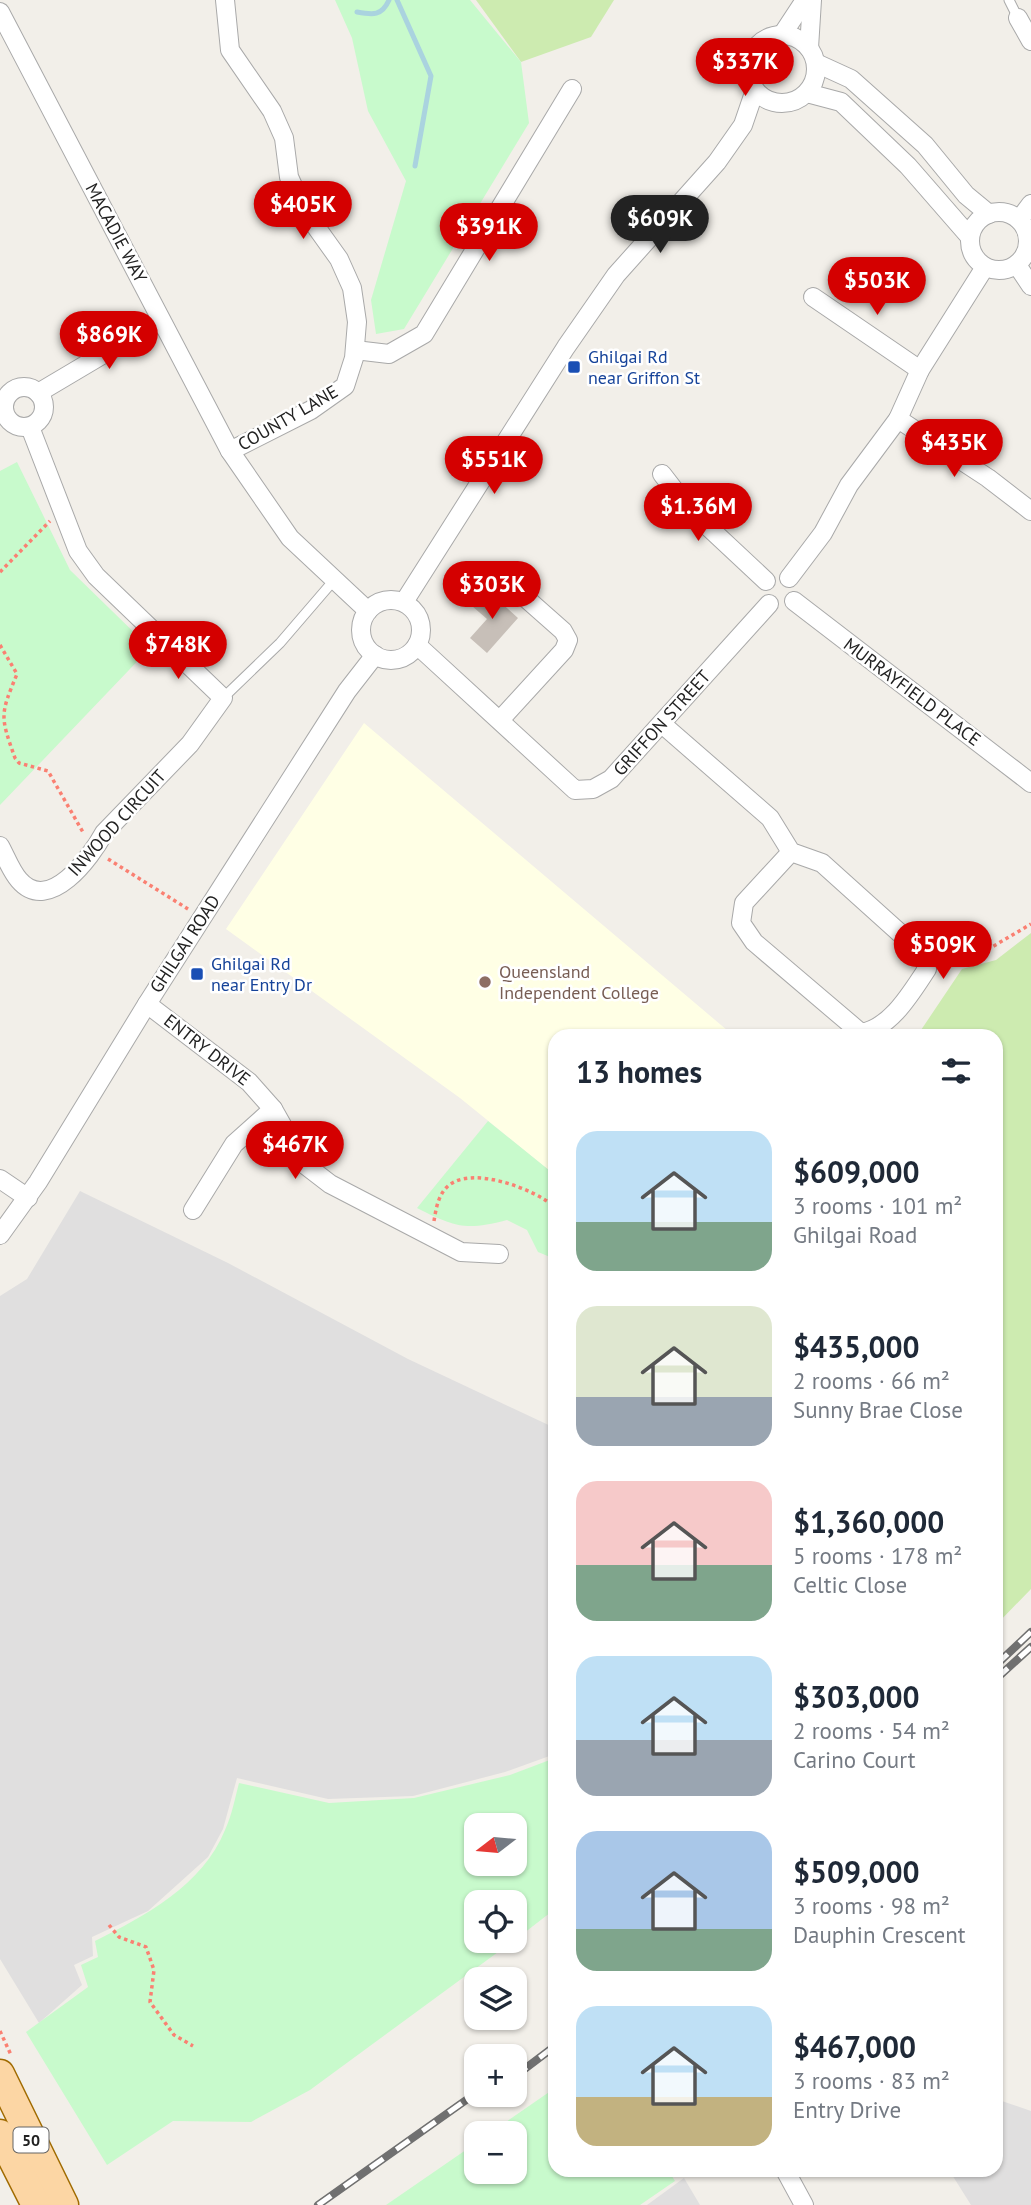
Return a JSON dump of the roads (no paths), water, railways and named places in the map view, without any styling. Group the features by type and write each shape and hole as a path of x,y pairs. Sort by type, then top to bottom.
{"main road":[{"name":"50","path":"0,2074 64,2205"},
{"name":"50","path":"0,2134 36,2205"}],"street":[{"name":"COUNTY LANE","path":"226,0 230,50 272,111 284,138 289,177 304,210 339,259 352,288 357,321 355,350 345,386 330,399 230,451"},
{"path":"782,35 804,0"},
{"path":"812,0 812,56 816,74 807,93 791,103 772,102 755,90 748,70 754,50 771,37 792,36 812,56 851,79 925,145 966,195 989,214"},
{"name":"MACADIE WAY","path":"0,12 230,451 290,538 368,611"},
{"path":"1018,18 1031,41"},
{"path":"355,350 390,354 424,334 572,89"},
{"path":"743,125 755,90"},
{"path":"807,93 841,102 908,166 970,236 972,252 985,267 996,271 1017,265 1027,251 1029,240 1026,228 1020,220 1003,212 989,214 981,219 970,236"},
{"path":"404,602 566,347 616,275 683,202 743,125 772,102"},
{"path":"1020,220 1031,204"},
{"path":"1017,265 1031,286"},
{"path":"789,578 823,533 849,485 898,419 920,370 985,267"},
{"path":"813,297 920,370"},
{"path":"38,393 161,320"},
{"path":"18,387 29,387 38,393 44,408 42,416 30,427 18,427 8,420 3,395 18,387"},
{"path":"898,419 988,478 1031,511"},
{"path":"30,427 78,551 96,576 223,698"},
{"path":"662,474 690,509 766,581"},
{"path":"779,575 789,578 796,588 794,601 782,608 769,604 764,593 766,581 779,575"},
{"path":"500,720 564,650 568,640 563,631 520,593"},
{"path":"382,601 404,602 416,613 420,622 417,645 411,653 396,660 375,655 367,647 361,632 368,611 382,601"},
{"name":"MURRAYFIELD PLACE","path":"794,601 1031,783"},
{"name":"GRIFFON STREET","path":"417,645 575,790 593,789 611,779 769,604"},
{"name":"GHILGAI ROAD","path":"0,1236 28,1198 147,1004 346,691 375,655"},
{"name":"INWOOD CIRCUIT","path":"0,846 19,880 32,890 47,890 73,877 104,833 190,744 223,698"},
{"path":"662,724 770,817 791,852 822,863 922,953 926,967 905,1002 876,1029"},
{"path":"791,852 744,903 741,923 754,942 856,1029"},
{"name":"ENTRY DRIVE","path":"147,1004 249,1082 273,1109 304,1164 330,1184 461,1252 499,1254"},
{"path":"193,1210 234,1144 273,1109"},
{"path":"0,1179 28,1198"},
{"path":"789,2177 804,2205"}],"lane":[{"path":"1009,0 1018,18"},
{"path":"223,698 280,643 335,579"}],"waterway":[{"path":"357,12 380,12 389,0"},
{"path":"397,0 431,76 415,166"}],"railway":[{"path":"1003,1658 1031,1632"},
{"path":"1003,1673 1031,1647"},
{"path":"527,2067 548,2051"},
{"path":"318,2205 464,2102"}],"place":[{"name":"Ghilgai Rd near Griffon St","path":"574,367"},
{"name":"Ghilgai Rd near Entry Dr","path":"197,974"},
{"name":"Queensland Independent College","path":"485,982"}]}
